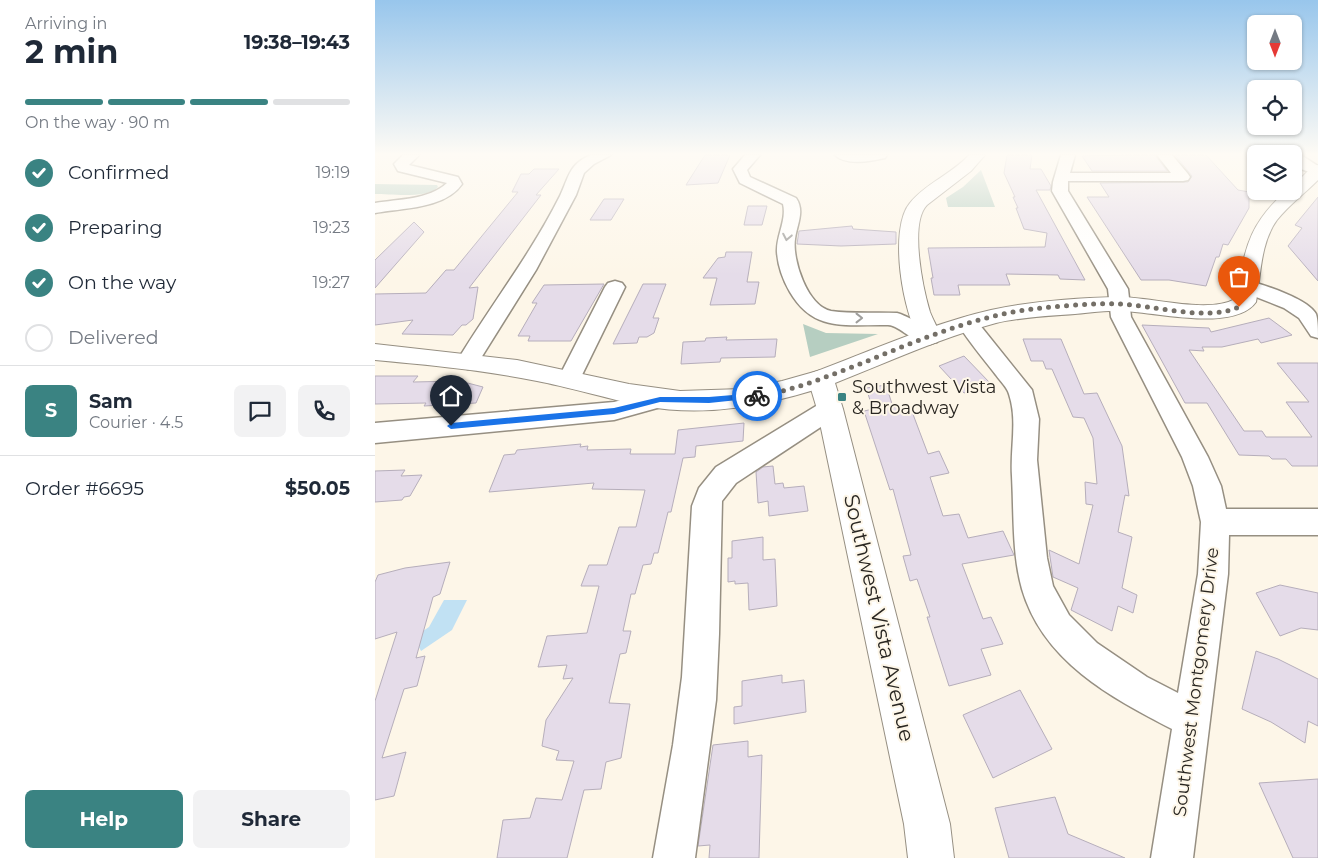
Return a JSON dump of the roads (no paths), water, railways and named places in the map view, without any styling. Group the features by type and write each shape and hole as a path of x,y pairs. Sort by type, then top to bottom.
{"main road":[{"path":"929,195 912,213 909,220 909,239 918,310 929,336"},
{"path":"375,352 467,361 569,379 660,399 709,400 743,398 782,391 825,394 929,336 968,324 1030,310 1120,304 1210,312 1231,310 1245,302 1255,246 1265,224 1275,211 1292,195"},
{"name":"Southwest Vista Avenue","path":"825,394 927,824 931,858"}],"street":[{"path":"375,208 438,195"},
{"path":"467,361 527,270 567,195"},
{"path":"777,195 790,201 793,207 794,214 785,243 789,272 812,309 823,316 829,317 897,319 908,327 929,336"},
{"name":"Southwest Montgomery Drive","path":"1061,195 1118,289 1121,317 1195,457 1207,486 1215,522 1213,574 1172,858"},
{"path":"569,379 615,287"},
{"path":"1249,288 1291,304 1305,314 1318,331"},
{"path":"968,324 1020,390 1027,419 1024,460 1032,558 1038,589 1057,627 1085,655 1134,690 1192,720"},
{"path":"674,858 692,746 700,677 705,586 706,506 709,496 726,475 825,394"},
{"path":"375,434 614,411 660,399"},
{"path":"1215,522 1318,522"}],"water":[{"path":"444,600 467,600 452,630 421,651 414,637 429,627"}],"place":[{"name":"Southwest Vista & Broadway","path":"842,397"}]}
